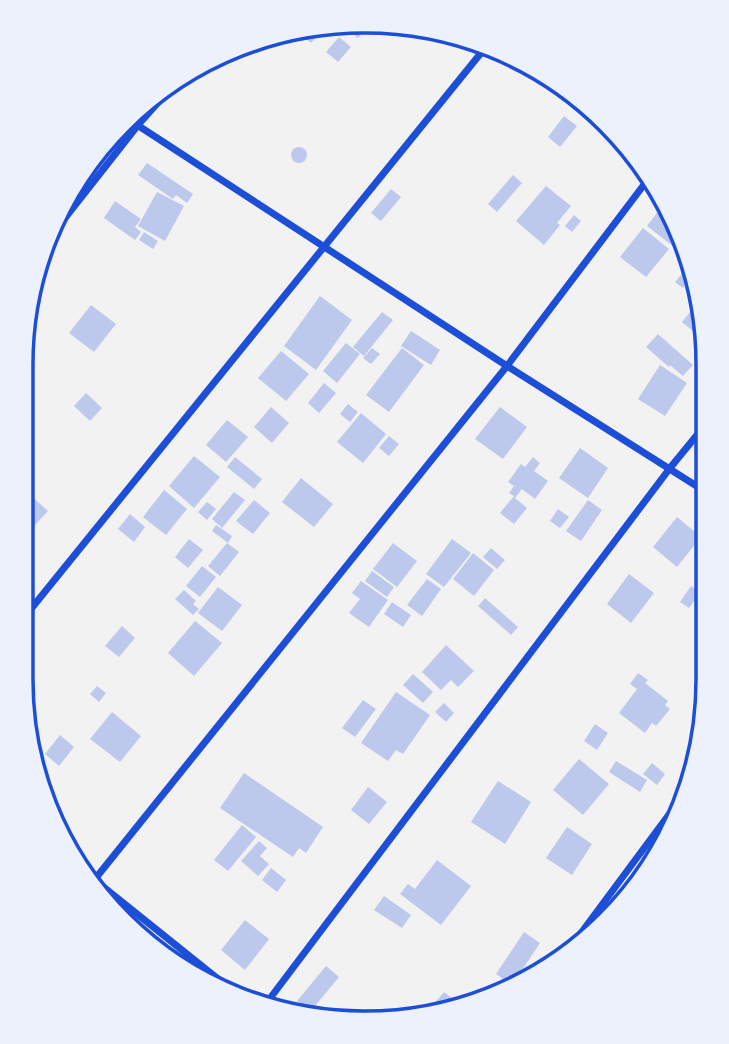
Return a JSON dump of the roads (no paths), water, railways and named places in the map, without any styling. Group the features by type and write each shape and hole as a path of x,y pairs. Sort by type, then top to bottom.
{"street":[{"path":"33,606 480,54"},
{"path":"73,208 149,113"},
{"path":"138,125 507,366 696,485"},
{"path":"97,875 507,366 643,186"},
{"path":"271,997 696,436"},
{"path":"586,926 664,821"},
{"path":"118,902 206,970"}]}
